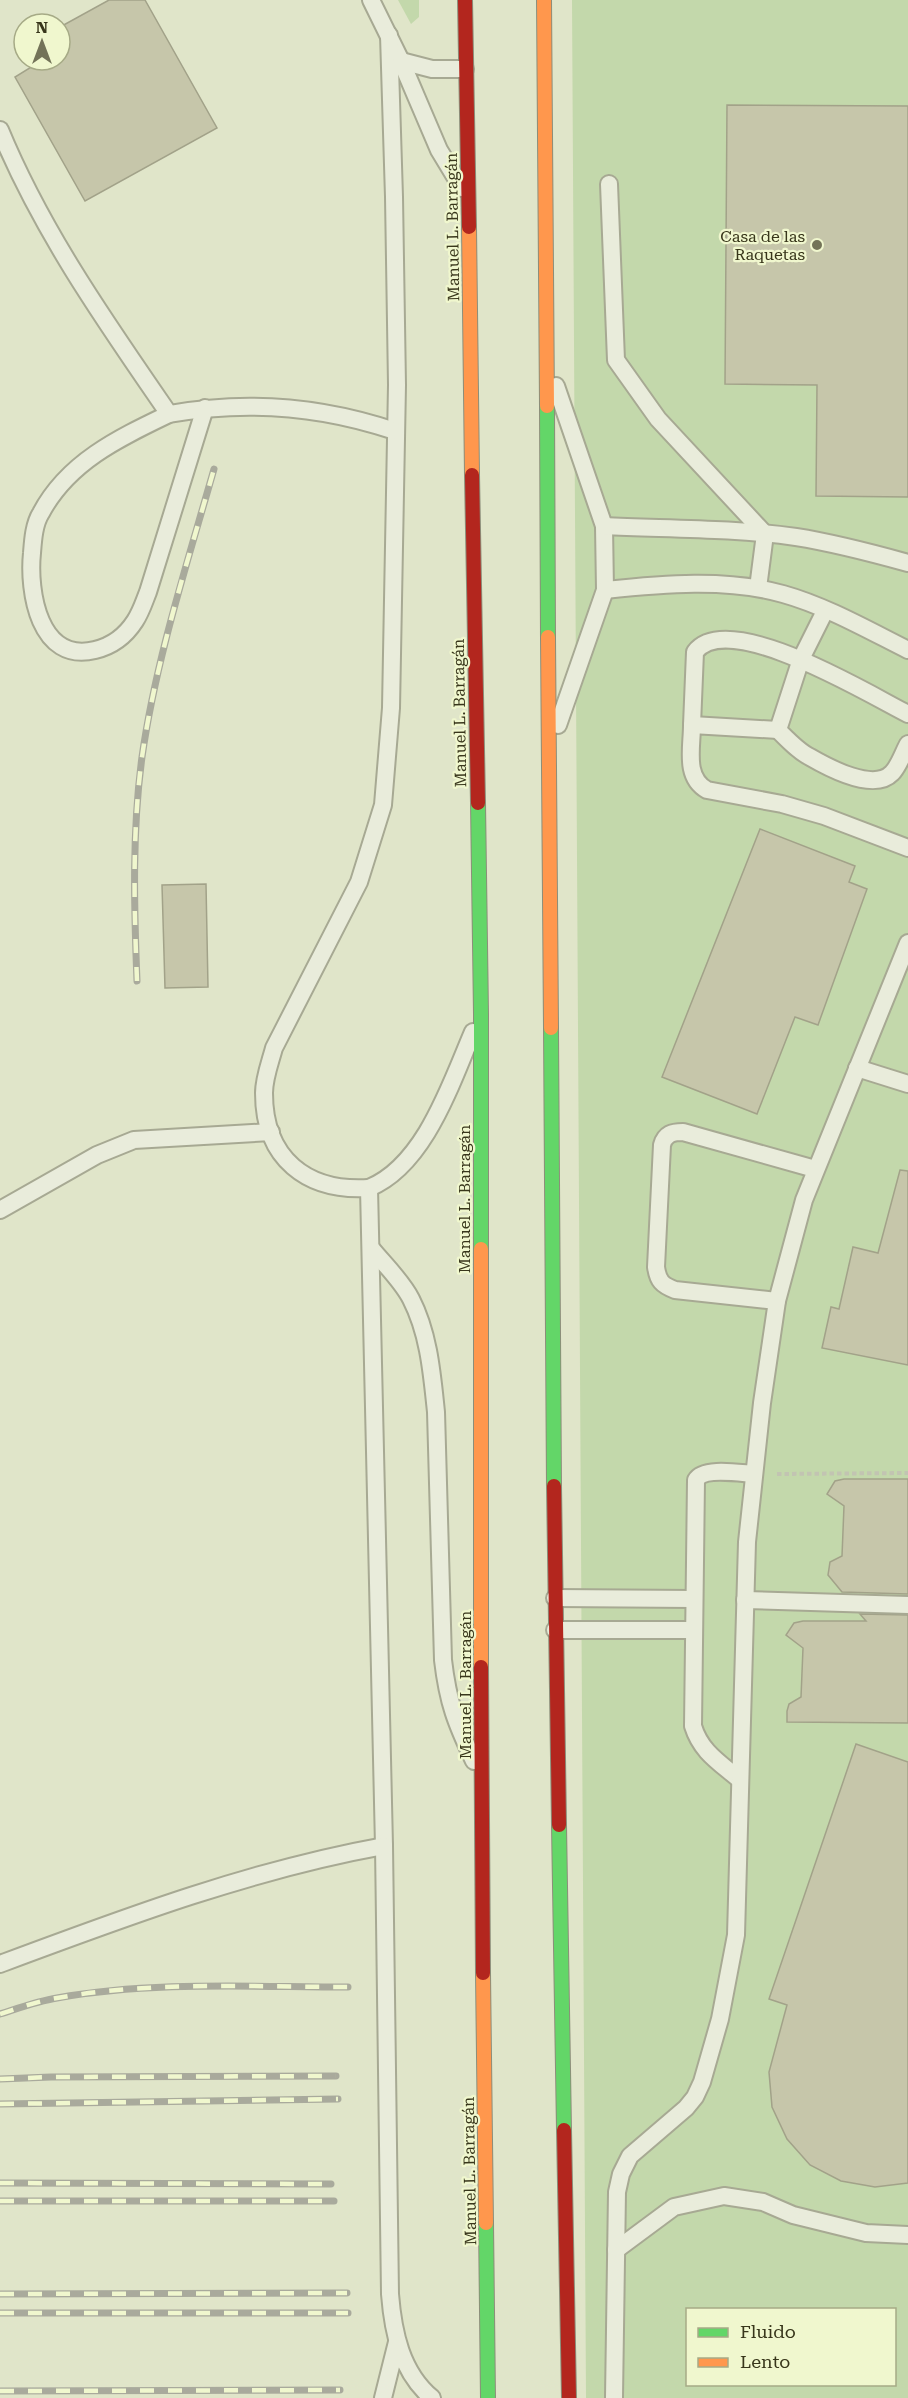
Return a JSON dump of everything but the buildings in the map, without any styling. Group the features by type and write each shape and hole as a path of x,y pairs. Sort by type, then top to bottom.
{"highway":[{"name":"Manuel L. Barragán","path":"465,0 481,1014 482,1775 488,2398"},
{"path":"544,0 551,746 555,1630 569,2398"}],"lane":[{"path":"371,0 401,61 439,150 469,198"},
{"path":"389,35 394,197 395,431 391,708 383,805 359,882 274,1048 264,1093 271,1132 284,1158 302,1175 324,1185 349,1189 369,1188 385,1182 401,1167 426,1133 446,1096 481,1014"},
{"path":"401,61 432,69 465,69"},
{"path":"0,130 52,235 105,322 169,414"},
{"path":"609,184 616,360 658,419 765,534"},
{"path":"548,366 604,526 605,590 551,746"},
{"path":"205,408 148,592 135,621 119,639 104,648 92,651 70,649 57,643 47,633 38,616 33,598 31,563 33,537 39,514 66,479 86,459 120,437 169,414 205,408 273,407 314,411 356,418 395,431"},
{"path":"604,526 765,534 826,542 908,564"},
{"path":"758,588 765,534"},
{"path":"605,590 666,585 758,588 794,597 908,650"},
{"path":"778,730 801,659 825,610"},
{"path":"908,714 801,659 771,647 719,640 699,646 695,652 692,769 693,778 699,785 707,790 782,804 824,816 908,848"},
{"path":"692,725 778,730 810,757 856,778 868,781 882,780 892,773 908,744"},
{"path":"614,2398 617,2192 621,2174 630,2156 686,2108 695,2097 702,2082 720,2019 736,1935 744,1600 753,1474 777,1301 794,1232 815,1169 907,948"},
{"path":"857,1068 908,1084"},
{"path":"0,1210 97,1155 134,1140 271,1132"},
{"path":"777,1301 675,1290 664,1286 660,1281 656,1267 664,1138 669,1134 683,1132 815,1169"},
{"path":"369,1188 384,1846 390,2294 397,2342 405,2362 432,2398"},
{"path":"371,1248 411,1298 424,1331 432,1372 436,1412 442,1660 447,1694 455,1722 482,1775"},
{"path":"740,1780 704,1750 697,1740 692,1713 698,1476 706,1472 753,1474"},
{"path":"555,1598 694,1599"},
{"path":"744,1600 908,1605"},
{"path":"555,1630 694,1630"},
{"path":"0,1964 214,1887 291,1865 384,1846"},
{"path":"616,2250 675,2207 724,2196 763,2202 793,2215 866,2233 908,2235"},
{"path":"383,2398 397,2342"}],"path":[{"path":"753,1474 908,1473"}],"green space":[{"path":"398,0 419,0 419,17 411,24"},
{"path":"572,0 908,0 908,2398 586,2398"}],"railway":[{"path":"137,981 135,841 142,757 155,684 214,469"},
{"path":"0,2014 50,1999 129,1989 202,1986 348,1987"},
{"path":"0,2079 336,2076"},
{"path":"0,2104 338,2099"},
{"path":"0,2183 331,2184"},
{"path":"0,2201 334,2201"},
{"path":"0,2294 347,2293"},
{"path":"0,2313 348,2313"},
{"path":"0,2391 340,2390"}],"traffic: fast":[{"path":"547,406 548,637"},
{"path":"478,803 481,1249"},
{"path":"551,1028 554,1486"},
{"path":"559,1825 564,2130"},
{"path":"486,2223 488,2398"}],"traffic: slow":[{"path":"544,0 547,406"},
{"path":"469,227 472,475"},
{"path":"548,637 551,1028"},
{"path":"481,1249 481,1667"},
{"path":"483,1973 486,2223"}],"traffic: jam":[{"path":"465,0 469,227"},
{"path":"472,475 478,803"},
{"path":"554,1486 559,1825"},
{"path":"481,1667 483,1973"},
{"path":"564,2130 569,2398"}],"place":[{"name":"Casa de las Raquetas","path":"817,245"}]}
